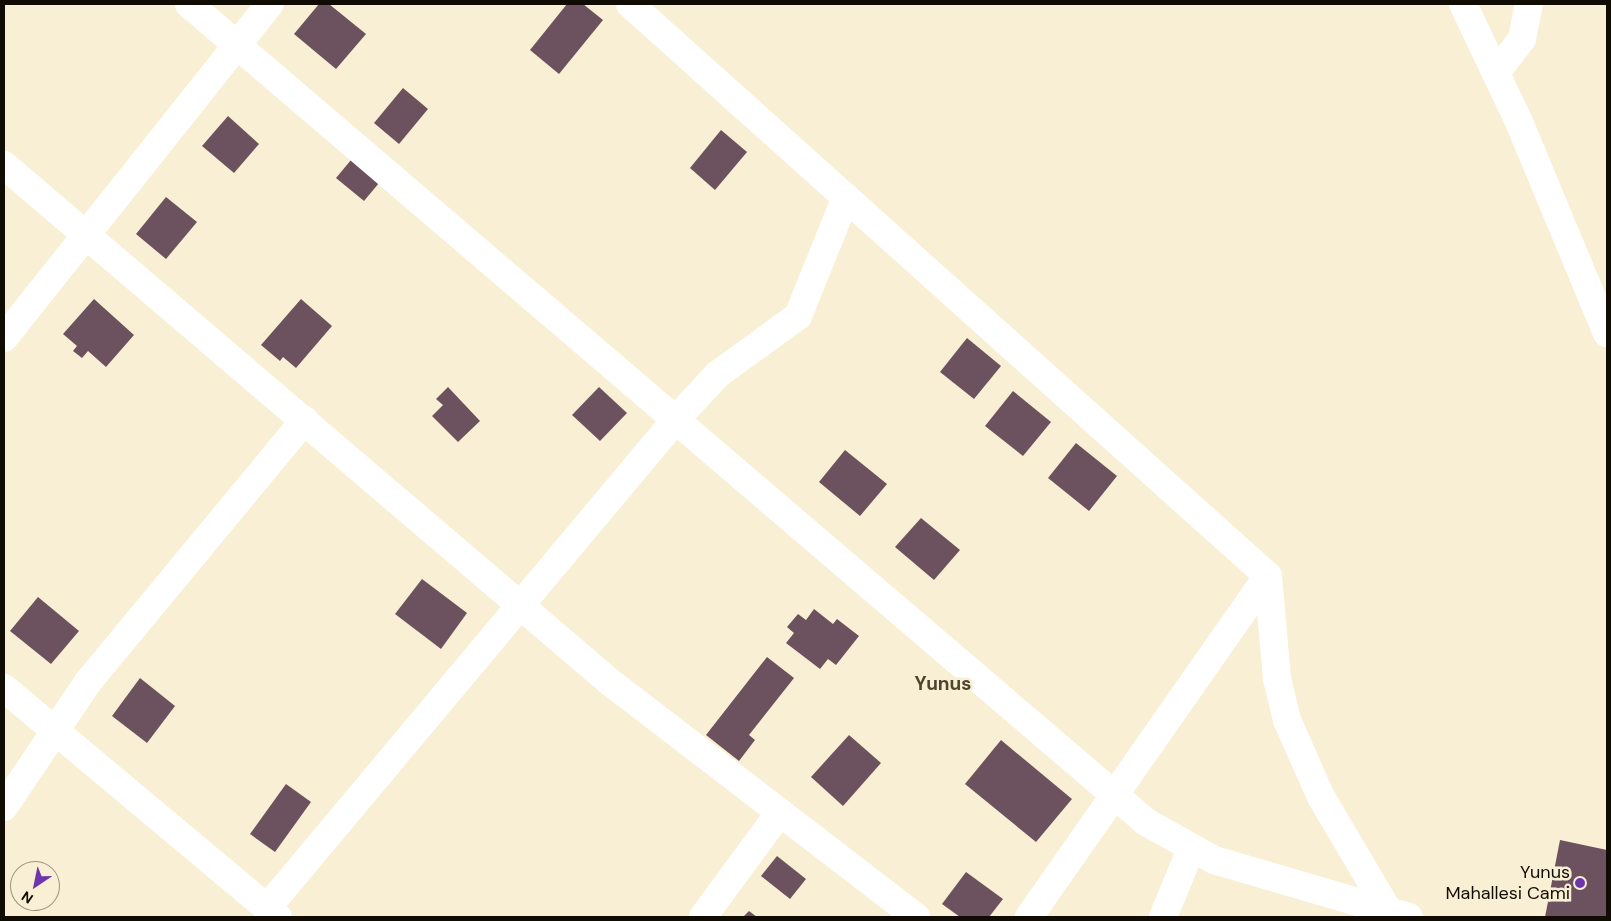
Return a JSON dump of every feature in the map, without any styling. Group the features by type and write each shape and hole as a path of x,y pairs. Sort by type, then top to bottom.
{"street":[{"path":"189,4 677,418 1146,822 1191,849 1214,860 1396,915"},
{"path":"4,338 270,4"},
{"path":"630,4 1268,576 1277,679 1287,720 1321,797 1396,915"},
{"path":"1464,4 1496,73 1607,333"},
{"path":"1496,73 1522,39 1529,4"},
{"path":"4,165 610,682 916,917"},
{"path":"4,688 273,913 521,605 677,418 718,374 798,316 846,197"},
{"path":"4,807 88,682 305,420"},
{"path":"1028,917 1268,576"},
{"path":"702,917 780,812"},
{"path":"1163,917 1191,849"}],"building":[{"path":"319,4 329,4 366,34 336,69 294,34"},
{"path":"567,4 583,4 603,20 559,74 530,50"},
{"path":"403,88 428,109 399,144 374,123"},
{"path":"228,116 259,144 234,173 202,146"},
{"path":"721,130 747,152 715,190 690,168"},
{"path":"356,154 384,177 364,201 336,178"},
{"path":"166,197 197,222 166,259 136,234"},
{"path":"94,299 134,335 106,367 88,351 82,358 73,351 77,346 63,334"},
{"path":"301,299 332,326 296,368 283,357 280,361 261,345"},
{"path":"967,338 1001,366 974,399 940,372"},
{"path":"448,387 480,421 458,442 432,416 443,405 436,399"},
{"path":"599,387 627,413 600,441 572,415"},
{"path":"1013,391 1051,422 1023,456 985,426"},
{"path":"1076,443 1117,476 1089,511 1048,478"},
{"path":"845,450 887,484 860,516 819,482"},
{"path":"921,518 960,550 934,580 895,547"},
{"path":"422,579 467,613 441,649 395,614"},
{"path":"38,597 79,631 51,664 10,631"},
{"path":"814,609 833,624 837,619 859,636 836,665 828,659 820,669 786,643 794,633 787,627 798,614 806,620"},
{"path":"767,657 794,678 749,735 755,740 739,761 706,735"},
{"path":"140,678 175,706 147,743 112,716"},
{"path":"849,735 881,763 843,806 811,777"},
{"path":"1001,740 1072,799 1036,842 965,784"},
{"path":"286,784 311,802 275,852 250,834"},
{"name":"Yunus Mahallesi Cami","path":"1560,840 1607,850 1607,917 1545,917"},
{"path":"777,856 806,879 790,899 761,876"},
{"path":"966,872 1003,899 989,917 960,917 942,904"},
{"path":"749,911 757,917 743,917"}],"place":[{"name":"Yunus Mahallesi Cami","path":"1580,883"}],"district":[{"name":"Yunus","path":"943,684"}]}
